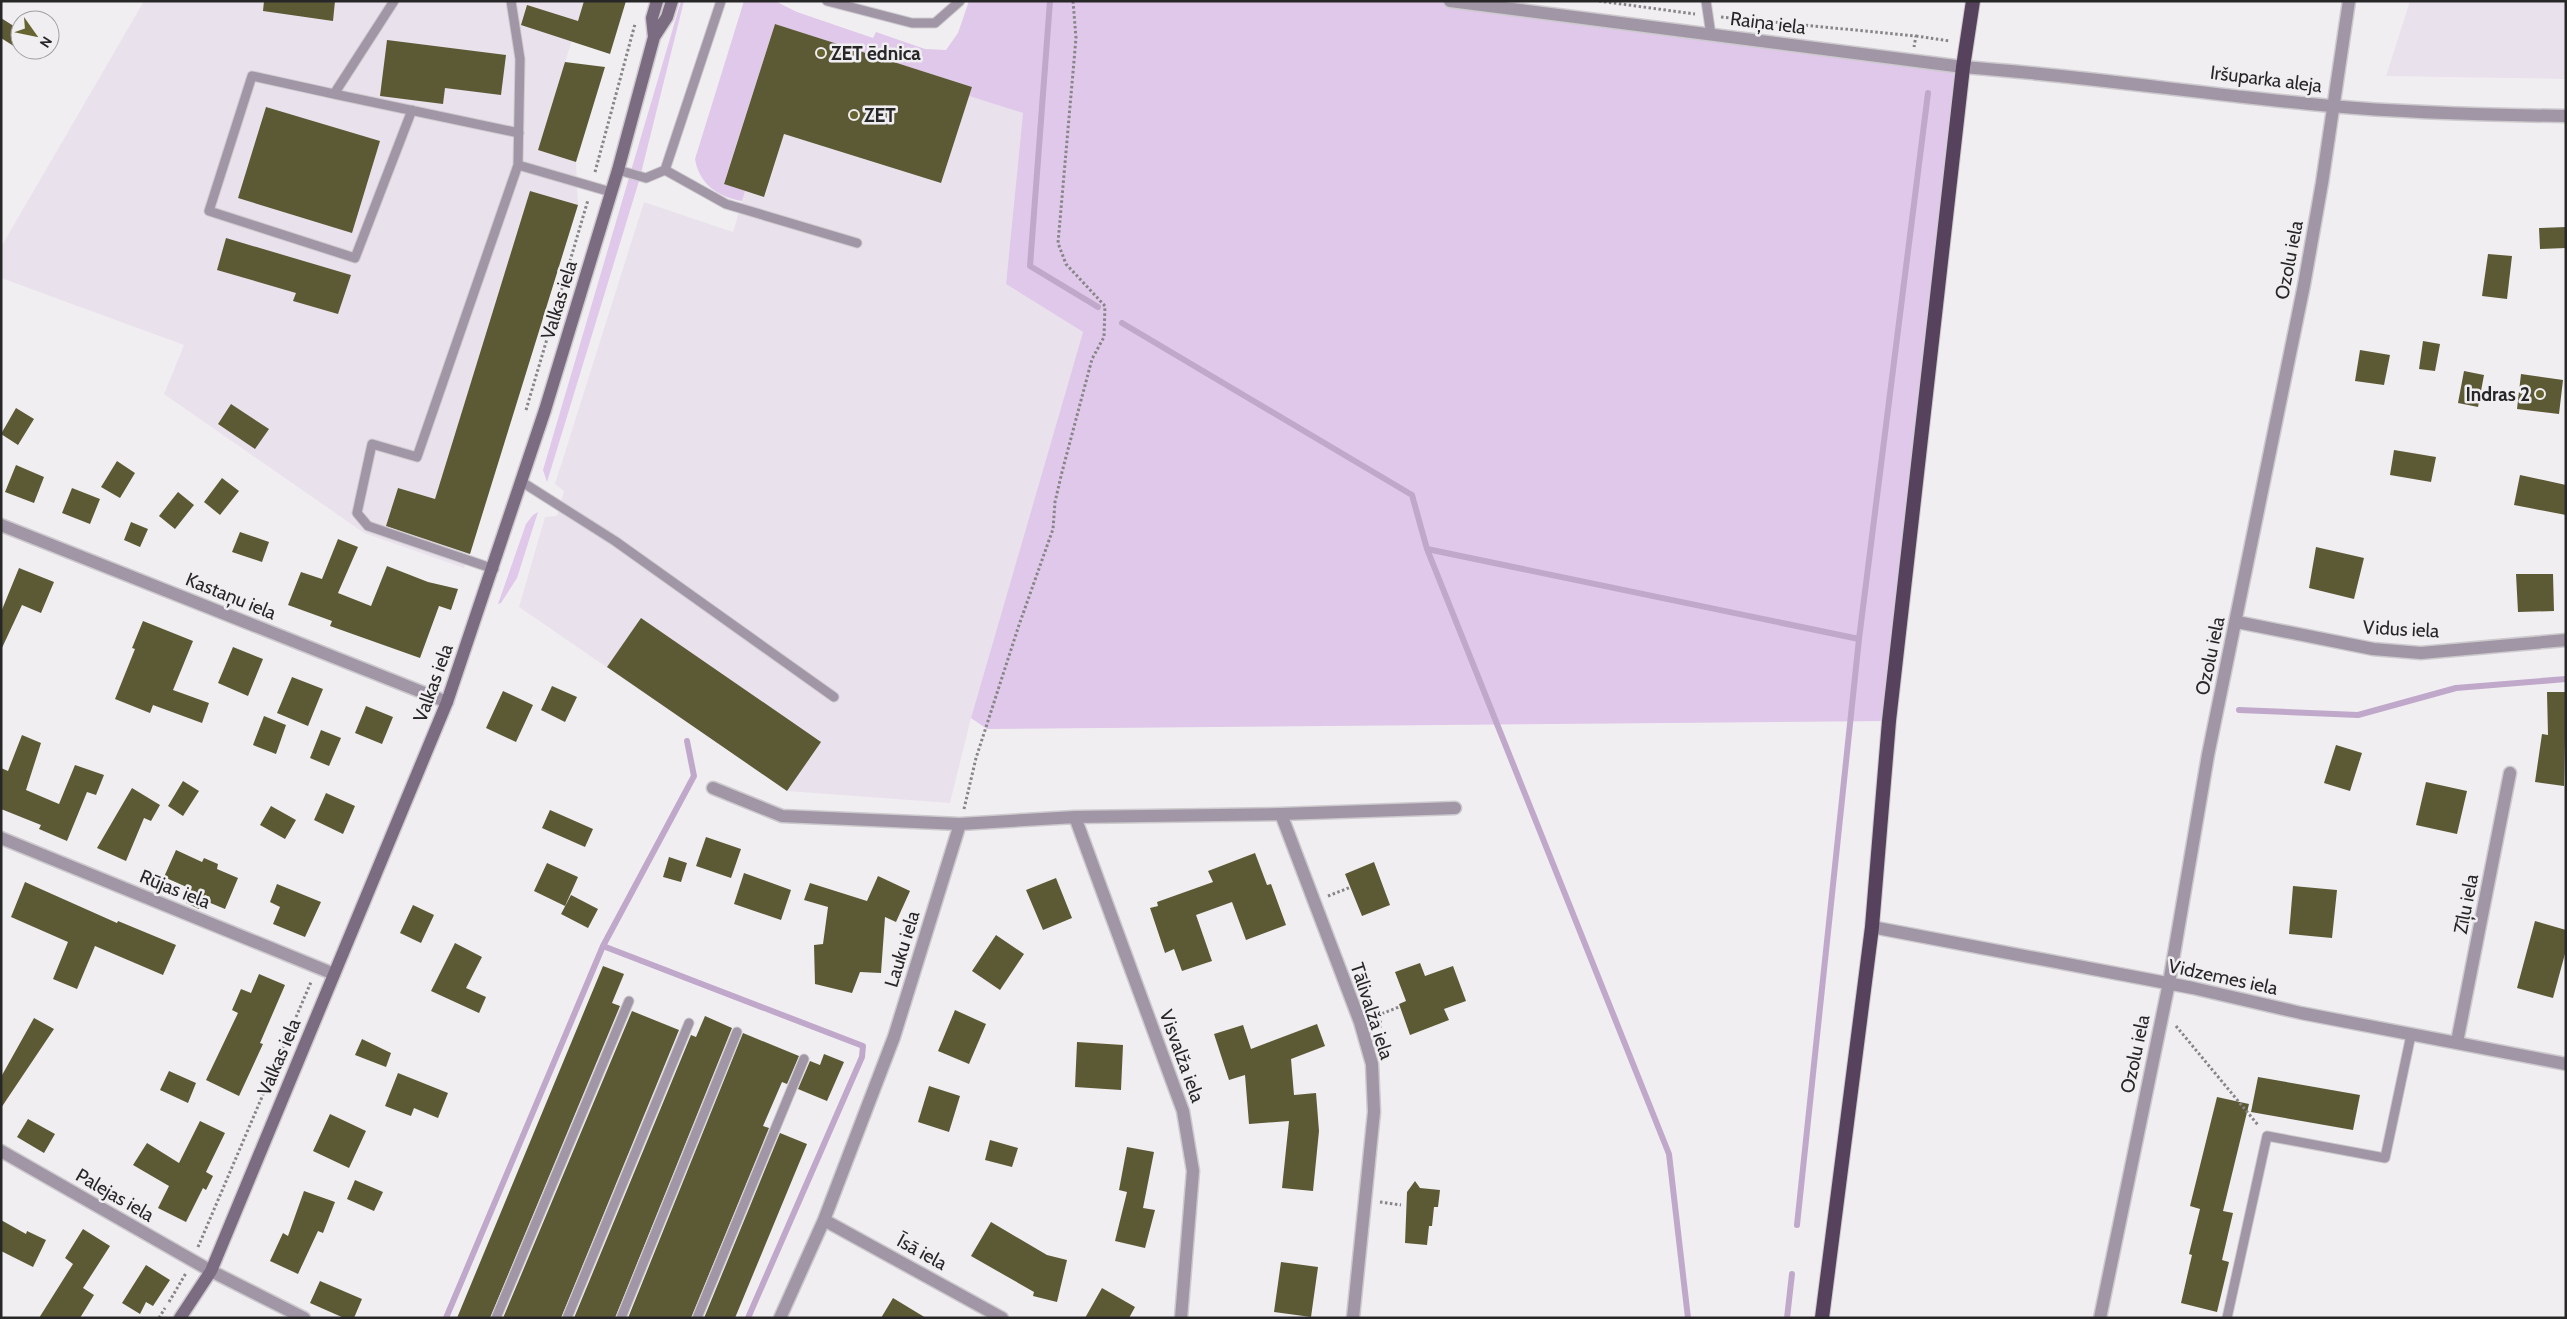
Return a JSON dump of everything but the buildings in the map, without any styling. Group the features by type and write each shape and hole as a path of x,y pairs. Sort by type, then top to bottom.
{"highway":[{"path":"1822,1318 1872,927 1889,721 1963,67 1973,1"}],"main road":[{"path":"654,37 652,18 656,1"},
{"path":"654,37 667,17 672,1"},
{"name":"Valkas iela","path":"180,1318 211,1271 447,702 494,569 522,482 618,170 654,37"}],"street":[{"name":"Raiņa iela","path":"1450,1 1963,67"},
{"name":"Ozolu iela","path":"2100,1318 2169,983 2208,755 2237,622 2305,276 2322,183 2349,1"},
{"name":"Iršuparka aleja","path":"1963,67 2040,73 2333,106 2477,115 2566,116"},
{"name":"Kastaņu iela","path":"1,525 447,702"},
{"name":"Vidus iela","path":"2237,622 2373,650 2421,653 2566,640"},
{"name":"Zīļu iela","path":"2457,1042 2510,773"},
{"path":"713,788 782,816 960,824 1075,817 1281,814 1455,808"},
{"name":"Tālivalža iela","path":"1281,814 1363,1030 1372,1064 1374,1090 1353,1318"},
{"name":"Visvalža iela","path":"1075,817 1183,1110 1193,1171 1180,1318"},
{"name":"Lauku iela","path":"780,1318 824,1220 894,1037 960,824"},
{"name":"Rūjas iela","path":"1,838 334,974"},
{"name":"Vidzemes iela","path":"1872,927 2169,983 2411,1035 2457,1042 2566,1064"},
{"name":"Palejas iela","path":"1,1151 211,1271 304,1318"},
{"name":"Īsā iela","path":"824,1220 1002,1318"}],"lane":[{"path":"334,94 394,1"},
{"path":"494,569 368,526 357,513 372,444 417,457 518,165 520,60 511,2 507,1"},
{"path":"666,170 721,1"},
{"path":"827,1 912,23 935,23 960,1"},
{"path":"1706,1 1710,16 1711,35"},
{"path":"412,110 355,258 209,210 252,76 334,94 412,110 519,133"},
{"path":"518,165 611,192"},
{"path":"618,170 646,178 666,170"},
{"path":"666,170 726,204 857,243"},
{"path":"522,482 614,541 834,697"},
{"path":"496,1318 629,1000"},
{"path":"567,1318 689,1024"},
{"path":"621,1318 738,1032"},
{"path":"2227,1318 2267,1136 2385,1158 2411,1035"},
{"path":"697,1318 804,1059"}],"path":[{"path":"960,824 976,758 1019,625 1053,529 1055,502 1092,359 1104,337 1105,306 1066,264 1058,243 1076,38 1073,1"},
{"path":"1599,1 1710,16 1916,36 1966,44"},
{"path":"596,170 636,20"},
{"path":"1912,60 1916,36"},
{"path":"524,414 586,207"},
{"path":"1314,901 1350,887"},
{"path":"201,1240 309,986"},
{"path":"1380,1035 1381,1014 1399,1007"},
{"path":"2174,1023 2267,1136"},
{"path":"159,1318 184,1277"}],"shaded area":[{"path":"144,1 584,1 538,150 576,162 578,205 464,568 364,533 164,394 184,345 1,278 1,247"},
{"path":"681,1 684,1 639,181 547,482 543,470"},
{"path":"744,1 775,1 797,12 873,38 876,32 925,49 946,50 958,33 969,1 1450,1 1963,67 1889,721 987,729 971,718 1083,332 1006,284 1023,113 969,96 972,87 775,24 724,183 745,191 742,201 725,196 718,193 705,182 697,168 695,159"},
{"path":"2410,1 2566,1 2566,79 2386,76"},
{"path":"969,96 1023,113 1006,284 1083,332 971,718 950,803 787,791 519,607 545,517 557,516 564,491 555,484 644,202 733,232 745,191 765,196 784,134 941,183"},
{"path":"538,512 517,578 501,603 498,604 526,524"}],"waterway":[{"path":"1050,1 1030,266 1098,307"},
{"path":"1797,1225 1859,639 1928,93"},
{"path":"1122,323 1412,495 1427,549 1669,1154 1688,1318"},
{"path":"1427,549 1859,639"},
{"path":"2239,710 2358,715 2456,688 2566,679"},
{"path":"446,1318 603,946 694,776 687,741"},
{"path":"603,946 863,1046 862,1057 748,1318"},
{"path":"1787,1318 1792,1274"}],"place":[{"name":"ZET ēdnica","path":"821,53"},
{"name":"ZET","path":"854,115"},
{"name":"Indras 2","path":"2540,394"}]}
